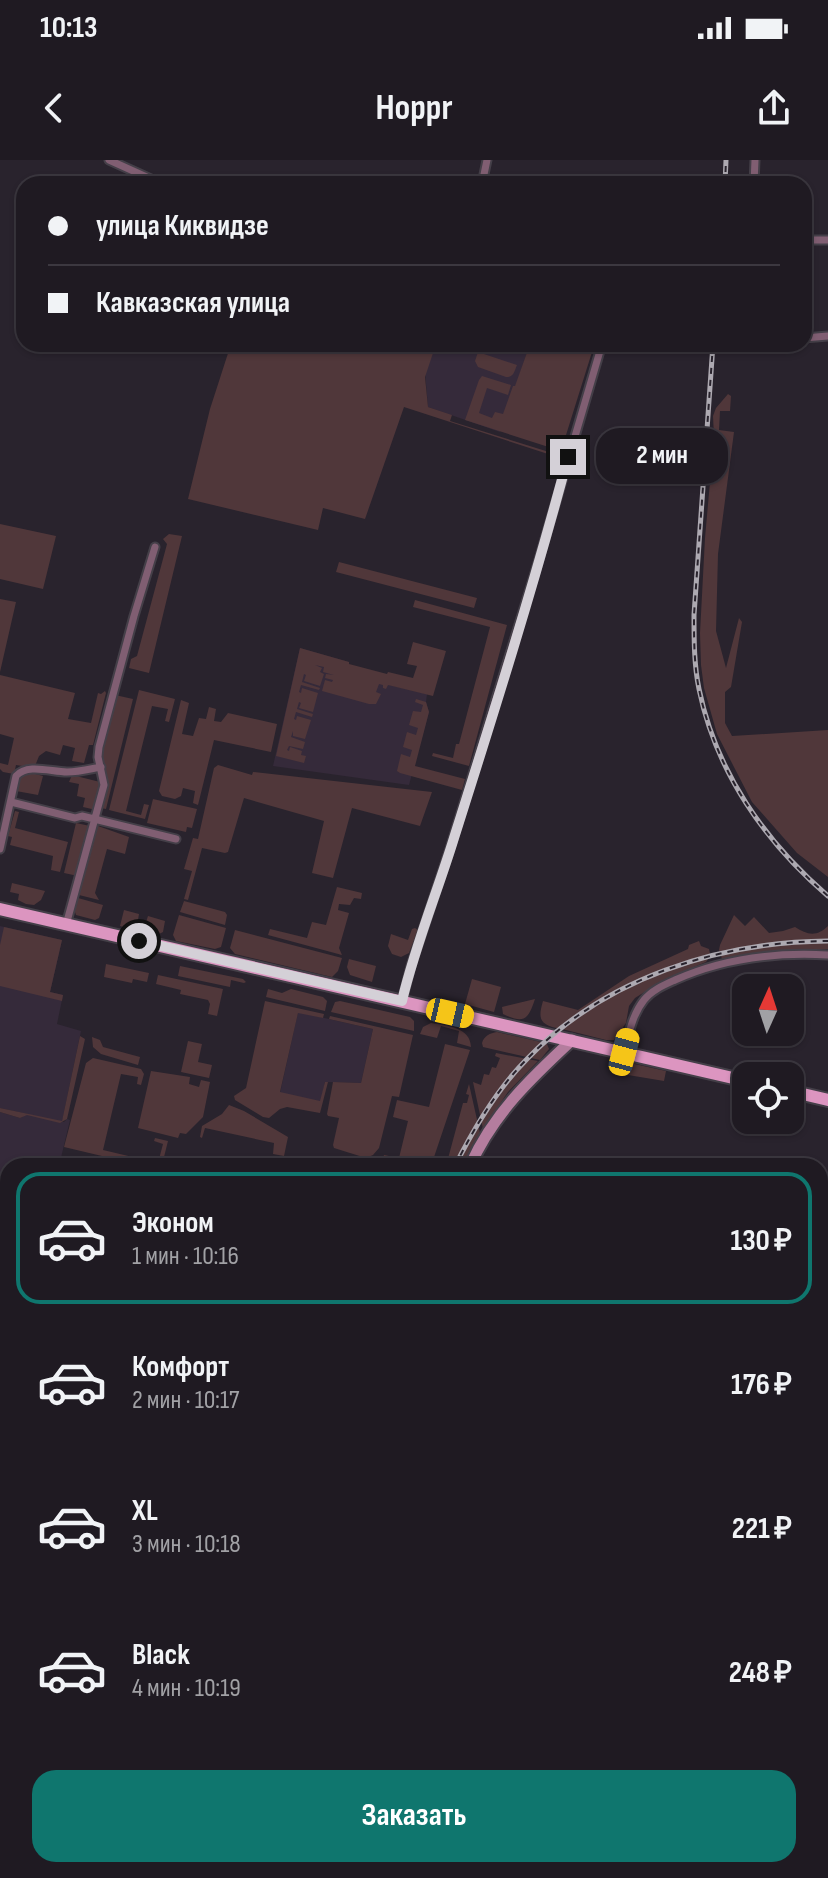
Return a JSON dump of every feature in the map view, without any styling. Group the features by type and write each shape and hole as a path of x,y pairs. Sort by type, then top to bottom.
{"main road":[{"path":"0,909 732,1078"},
{"path":"804,1094 828,1100"}],"street":[{"path":"109,160 144,176"},
{"path":"402,1001 532,585 600,352"},
{"path":"66,925 104,785 99,747 155,547"},
{"path":"0,849 16,776 23,770 68,772 101,767"},
{"path":"11,802 176,839"},
{"path":"624,1052 638,1008 648,995 661,987 735,960 784,954 828,955"},
{"path":"474,1158 513,1097 572,1040"}],"shaded area":[{"path":"228,352 433,352 425,377 428,407 452,415 450,421 549,452 404,407 365,519 323,508 318,530 188,499 210,409"},
{"path":"423,352 527,352 500,432 428,407"},
{"path":"478,352 517,365 513,374 506,377 478,367 475,361"},
{"path":"527,352 592,352 561,451 465,420 482,376 511,385 508,395 487,388 479,413 492,418 495,412 503,414"},
{"path":"728,394 731,396 730,411 720,411 719,430 734,432 718,554 716,631 726,668 739,618 742,622 731,687 725,692 725,723 732,736 828,730 828,877 797,853 752,802 717,734 704,688 700,633 713,416"},
{"path":"0,524 56,536 43,589 0,579"},
{"path":"169,534 182,536 149,673 129,668 131,659 137,656 167,544 163,539"},
{"path":"339,562 477,598 474,608 336,572"},
{"path":"0,599 16,602 0,672"},
{"path":"415,600 507,625 469,766 432,756 433,753 453,758 490,627 413,607"},
{"path":"413,642 446,651 433,696 388,685 386,689 379,684 376,692 381,694 376,704 369,704 322,691 325,680 333,680 325,678 326,674 334,675 323,672 324,667 315,665 322,668 320,672 324,674 320,686 304,681 304,674 302,682 319,690 301,685 299,692 302,688 318,693 313,712 299,708 299,702 297,709 313,714 312,717 296,712 294,719 297,716 311,720 305,739 293,736 293,731 291,737 305,742 303,749 289,746 287,750 290,747 302,751 301,755 306,756 304,763 276,756 300,648 349,664 413,678 417,666 407,664"},
{"path":"300,648 349,662 348,675 427,694 429,712 409,785 273,766"},
{"path":"0,675 75,693 68,719 91,723 98,693 105,691 93,745 89,745 84,763 72,761 75,748 63,745 60,755 46,751 39,756 35,766 16,765 14,774 0,769 0,763 8,765 14,738 0,734"},
{"path":"139,690 175,699 169,722 165,721 168,709 152,706 126,811 141,815 144,804 149,805 145,819 109,810"},
{"path":"115,695 133,699 106,809 101,808 108,781 101,750"},
{"path":"416,699 426,702 429,712 415,766 465,779 462,790 397,771 401,754 410,757 412,750 403,747 407,732 416,735 418,728 409,725 413,711 421,712 423,705 415,702"},
{"path":"181,700 189,703 182,734 193,736 199,718 206,719 209,707 216,709 214,721 221,722 228,713 277,724 271,752 214,740 198,805 193,803 195,791 183,788 181,796 175,799 162,796 159,791"},
{"path":"218,765 252,775 253,772 432,792 420,826 352,808 333,878 312,873 324,821 244,798 228,852 202,848 188,900 184,899 192,871 184,869 193,838 198,839 214,768"},
{"path":"21,773 43,776 38,795 16,791"},
{"path":"72,775 100,782 96,810 83,807 85,798 77,796 79,784 69,782"},
{"path":"153,799 197,809 192,828 187,827 186,832 147,823"},
{"path":"15,811 19,812 15,828 68,842 60,872 51,870 53,856 10,845 12,837 8,836"},
{"path":"76,823 90,826 78,876 64,873"},
{"path":"98,826 129,837 125,854 107,849 95,893 99,900 79,895"},
{"path":"12,883 45,891 41,900 34,905 26,904 18,900 19,894 10,892"},
{"path":"337,887 362,893 361,899 354,898 350,905 339,904 338,910 349,913 339,948 342,955 268,935 270,929 307,938 312,922 326,925"},
{"path":"78,898 103,905 99,918 95,920 76,915 74,909"},
{"path":"184,901 225,912 225,925 180,912"},
{"path":"124,910 139,914 138,920 146,922 148,916 165,921 163,932 157,935 120,926"},
{"path":"179,915 226,928 221,947 215,949 176,941 173,935"},
{"path":"734,915 745,926 754,917 769,933 795,927 816,933 828,926 828,949 770,952 722,959 720,945"},
{"path":"0,926 62,940 50,992 63,995 57,1024 81,1031 62,1122 70,1120 61,1158 0,1158 0,1112 20,1118 27,1114 0,1108"},
{"path":"4,927 62,940 50,992 63,995 62,1001 0,986 0,945"},
{"path":"415,928 418,930 409,953 401,957 392,954 388,946 391,934 408,940"},
{"path":"235,930 342,958 338,971 332,977 235,954 230,948"},
{"path":"699,941 701,946 709,949 710,954 632,984 595,1004 561,1029 542,1021 543,1001 578,1010 629,976"},
{"path":"710,956 706,962 665,979 635,998 629,1006 626,1023 614,1040 562,1029 596,1005 633,985"},
{"path":"349,959 376,966 372,982 350,975 347,967"},
{"path":"106,964 149,973 147,982 133,979 132,983 104,977"},
{"path":"180,966 246,982 231,980 230,987 178,976"},
{"path":"158,975 223,989 217,1016 208,1014 208,1000 180,994 181,990 156,984"},
{"path":"472,979 501,987 494,1012 465,1004"},
{"path":"268,989 282,993 291,989 323,997 327,1001 325,1011 266,997"},
{"path":"535,999 524,1018 516,1019 503,1014 502,1007"},
{"path":"265,1001 324,1014 323,1018 298,1013 280,1092 320,1101 325,1082 328,1082 320,1113 287,1107 269,1118 235,1100 234,1096 246,1088"},
{"path":"335,1002 410,1017 414,1021 414,1031 331,1012"},
{"path":"298,1012 373,1029 361,1083 325,1082 321,1102 280,1093"},
{"path":"330,1016 413,1035 399,1097 392,1096 379,1148 366,1158 334,1148 339,1118 327,1114 333,1082 361,1083 373,1029 329,1019"},
{"path":"431,1023 462,1031 470,1040 471,1047 457,1043 459,1031 441,1026 437,1038 420,1034 423,1027"},
{"path":"497,1032 541,1042 547,1044 549,1049 540,1060 483,1047 486,1037"},
{"path":"80,1036 85,1039 67,1119 60,1123 0,1112 0,1108 62,1121"},
{"path":"92,1037 100,1040 103,1047 140,1057 138,1065 101,1054 93,1047"},
{"path":"188,1041 202,1044 198,1062 212,1065 209,1078 181,1072"},
{"path":"445,1044 470,1050 434,1158 399,1158 408,1121 393,1117 397,1100 429,1107"},
{"path":"496,1053 538,1061 508,1092 483,1129 473,1082 481,1085 484,1074 489,1075 492,1067 496,1068 500,1058 495,1056"},
{"path":"93,1058 141,1069 144,1074 141,1085 137,1084 138,1077 121,1074 103,1150 137,1158 110,1158 64,1147 86,1063"},
{"path":"630,1063 666,1071 664,1081 628,1075"},
{"path":"151,1071 190,1077 189,1084 199,1087 201,1080 210,1082 203,1117 186,1134 180,1133 178,1138 138,1128"},
{"path":"469,1084 480,1133 467,1158 448,1158 463,1103 467,1103 469,1095 466,1094"},
{"path":"229,1105 288,1137 284,1156 273,1154 274,1143 205,1128 200,1137 202,1126 222,1114"},
{"path":"155,1138 168,1141 164,1157 166,1158 159,1158 163,1144 154,1141"}],"railway":[{"path":"725,176 726,160"},
{"path":"712,352 694,615 699,689 717,749 746,803 784,853 828,896"},
{"path":"459,1158 487,1110 516,1071 558,1031 591,1007 628,986 705,957 746,948 828,941"}],"route":[{"path":"139,941 402,1001 525,608 568,457"}]}
